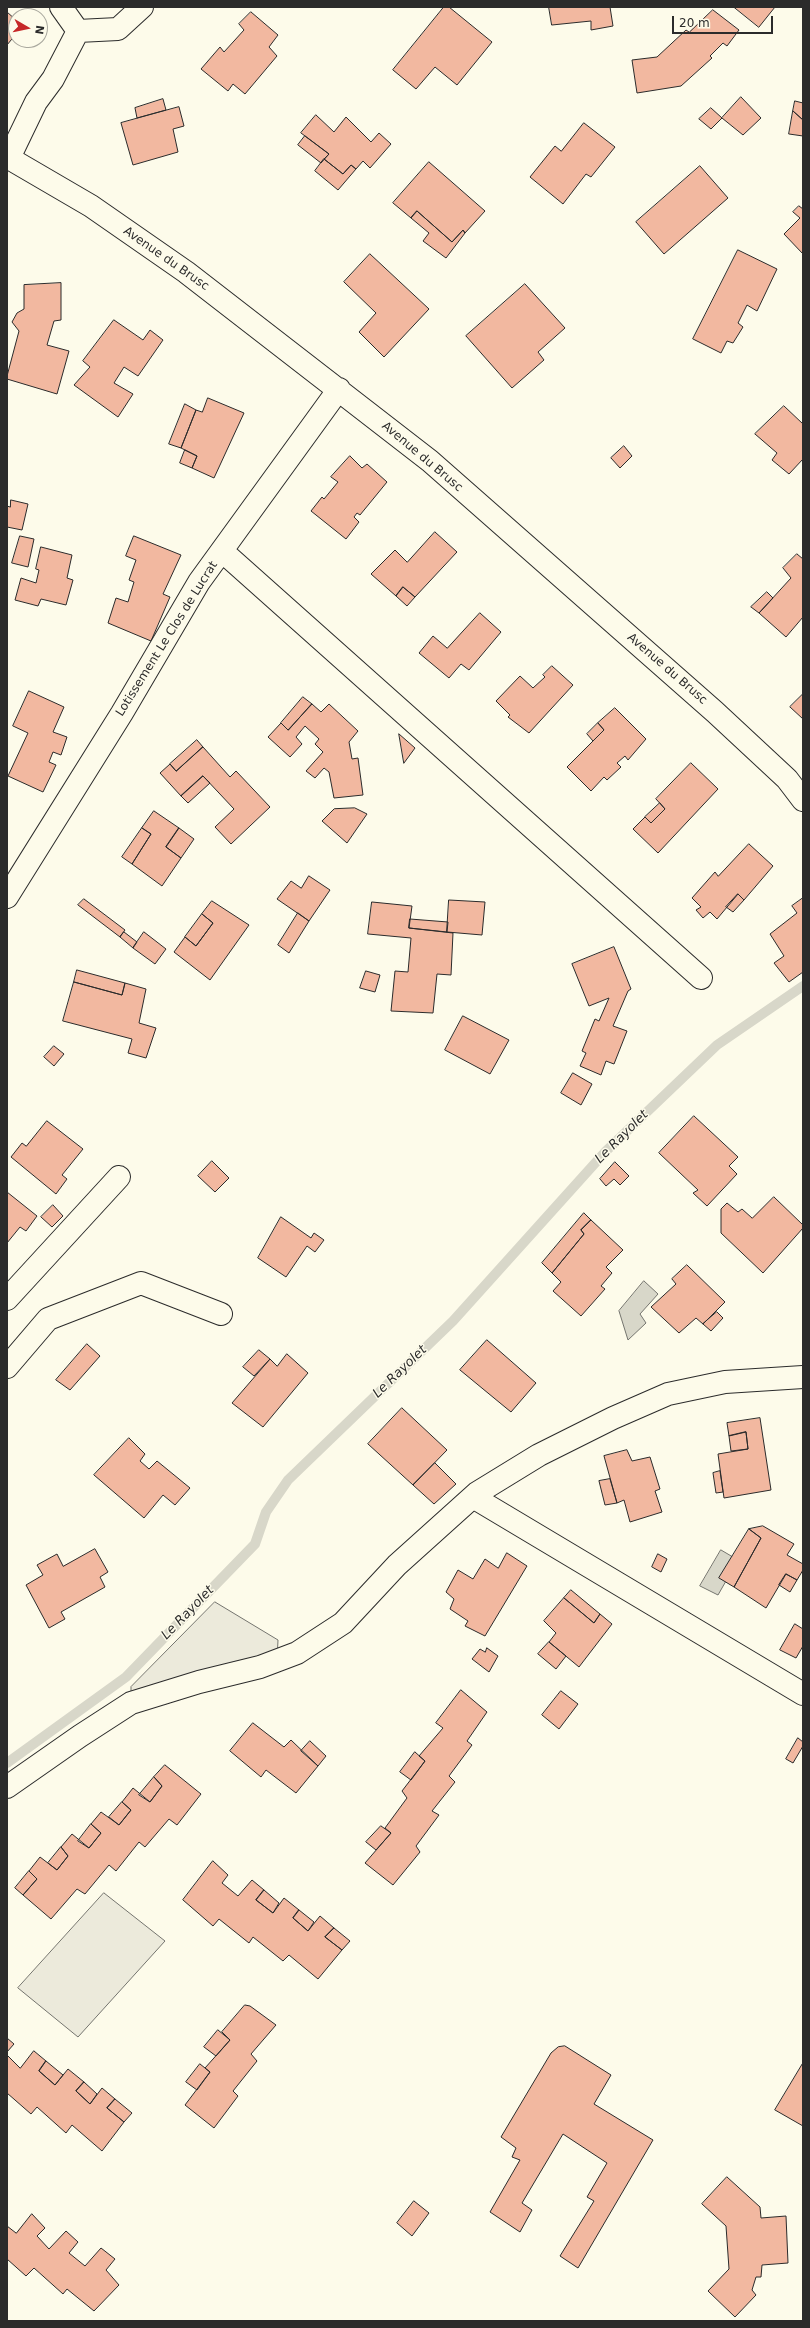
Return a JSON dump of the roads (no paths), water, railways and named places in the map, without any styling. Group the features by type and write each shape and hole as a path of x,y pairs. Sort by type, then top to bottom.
{"street":[{"path":"61,7 78,31"},
{"path":"78,31 118,29 142,7"},
{"path":"8,158 36,102 53,79 78,31"},
{"name":"Avenue du Brusc","path":"8,158 91,206 186,272 430,461 715,712 787,779 803,800"},
{"name":"Lotissement Le Clos de Lucrat","path":"7,898 122,713 199,582 339,389"},
{"path":"222,550 701,978"},
{"path":"7,1299 119,1177"},
{"path":"7,1367 48,1319 141,1283 221,1314"},
{"path":"7,1787 80,1736 131,1703 199,1682 260,1667 297,1653 343,1623 397,1565 473,1497 539,1455 613,1418 668,1394 725,1382 803,1377"},
{"path":"473,1497 803,1694"}],"waterway":[{"name":"Le Rayolet","path":"7,1763 126,1677 255,1544 266,1512 288,1480 453,1321 606,1151 717,1045 803,986"}]}
